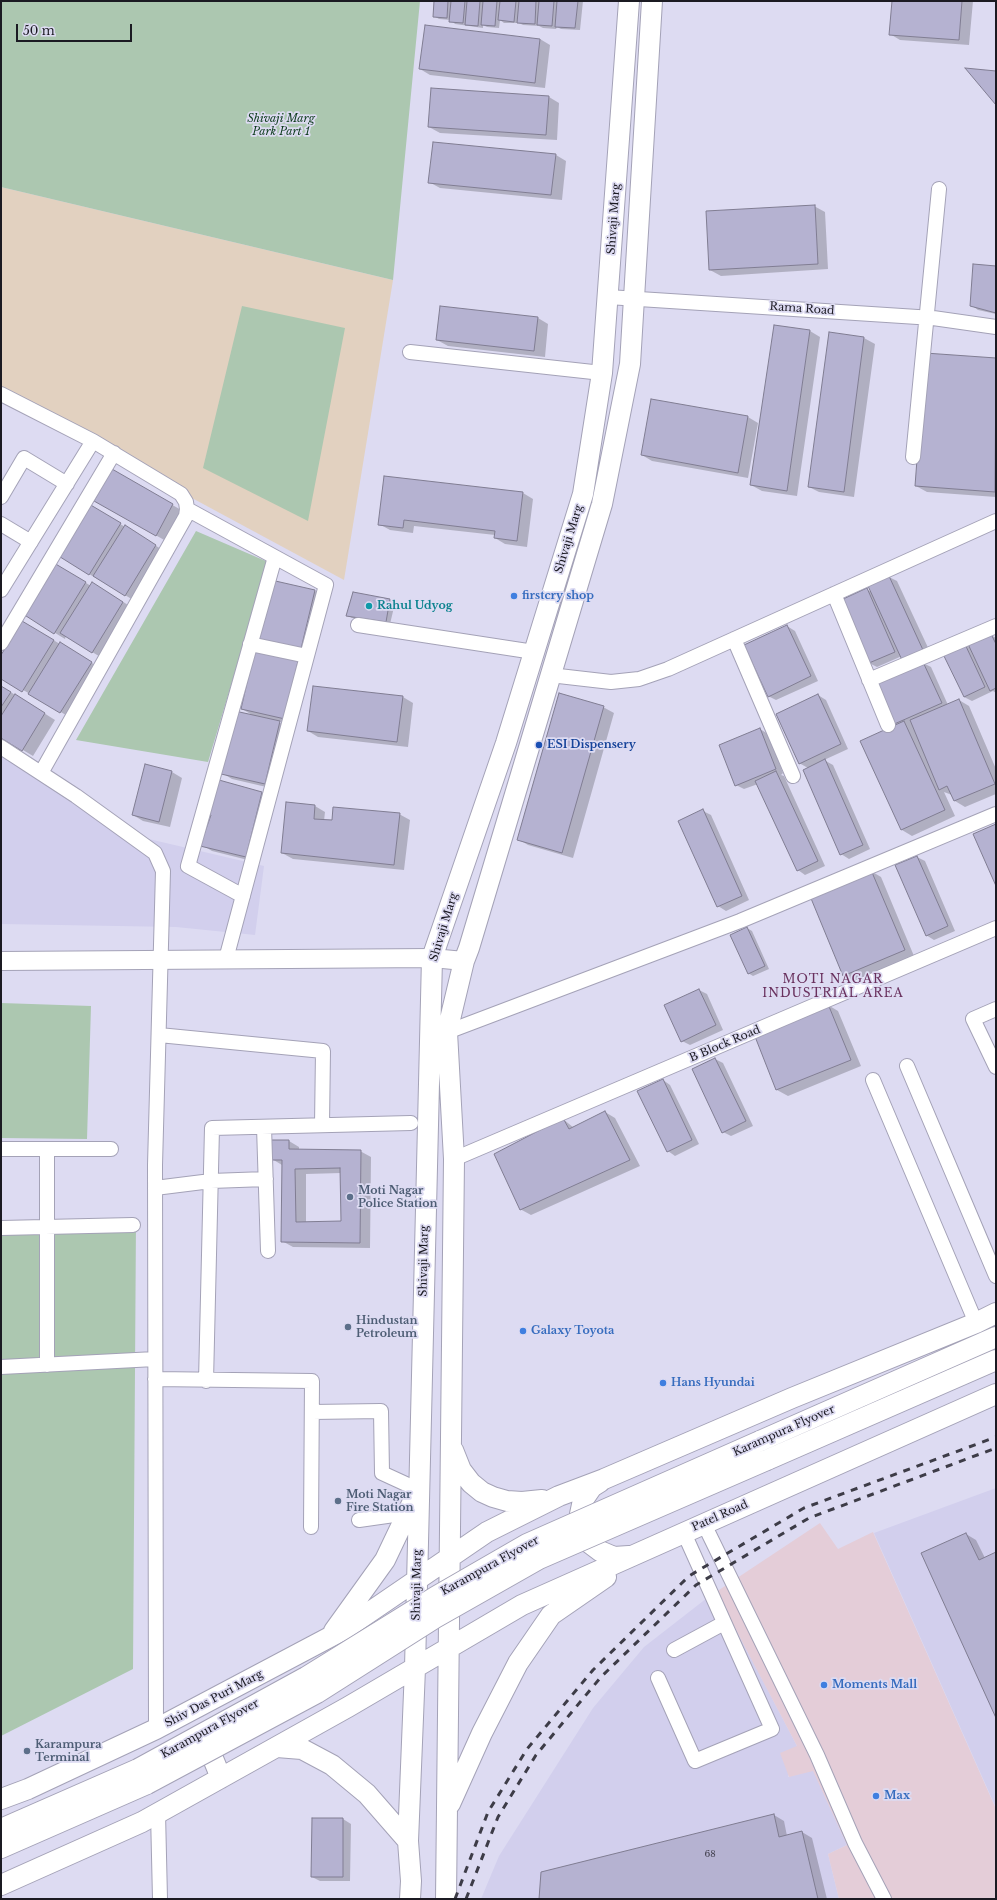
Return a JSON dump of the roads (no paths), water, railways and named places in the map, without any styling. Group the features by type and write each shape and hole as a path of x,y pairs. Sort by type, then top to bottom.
{"main road":[{"name":"Shivaji Marg","path":"410,1899 411,1881 408,1841 415,1668 432,958 506,743 583,494 602,373 629,1"},
{"name":"Shivaji Marg","path":"446,1899 454,1159 447,1032 464,961 602,504 630,364 652,1"},
{"path":"449,1558 487,1532 559,1496 604,1479 792,1398 976,1323 996,1313"},
{"name":"Karampura Flyover","path":"763,1450 996,1337"},
{"name":"Karampura Flyover","path":"1,1848 142,1776 435,1597 527,1544 763,1450 996,1360"},
{"name":"Patel Road","path":"415,1668 522,1605 628,1556 704,1524 996,1394"},
{"path":"450,1445 461,1470 471,1483 493,1497 522,1502 539,1501 559,1496"},
{"path":"604,1479 592,1487 583,1500 580,1514 581,1529 588,1542 600,1552 614,1557 628,1556"},
{"path":"329,1638 385,1560 419,1490"},
{"path":"447,1811 482,1733 518,1663 550,1615 648,1548"},
{"name":"Shiv Das Puri Marg","path":"1,1799 156,1729 329,1638 345,1629 449,1558"},
{"path":"1,1885 158,1813 415,1668"},
{"path":"193,1710 222,1778"},
{"path":"277,1747 302,1749 332,1765 367,1794 408,1841"},
{"name":"Karampura Flyover","path":"1,1829 142,1776"}],"street":[{"path":"912,457 928,318 939,189"},
{"name":"Rama Road","path":"608,297 928,318 996,327"},
{"path":"410,352 602,373"},
{"path":"1,394 93,441 181,494 186,502 187,509 186,516 41,773"},
{"path":"1,590 93,441"},
{"path":"1,643 114,453"},
{"path":"1,497 24,458 67,484"},
{"path":"187,509 326,585 226,958"},
{"path":"550,675 611,682 638,679 668,669 996,521"},
{"path":"1,524 31,542"},
{"path":"243,896 188,866 275,557"},
{"path":"834,594 888,725"},
{"path":"358,625 534,652"},
{"path":"869,680 996,626"},
{"path":"734,639 793,776"},
{"path":"250,644 307,656"},
{"path":"1,747 41,773 155,853 163,872 156,1188 156,1729"},
{"path":"447,1032 740,921 996,814"},
{"name":"B Block Road","path":"454,1159 996,928"},
{"path":"1,961 226,958 432,958 464,961"},
{"path":"996,1009 973,1019 996,1067"},
{"path":"159,1035 323,1051 322,1125"},
{"path":"907,1066 996,1276"},
{"path":"873,1080 976,1323"},
{"path":"206,1380 212,1128 411,1123"},
{"path":"264,1127 268,1251"},
{"path":"1,1150 111,1150"},
{"path":"47,1150 47,1366"},
{"path":"156,1188 211,1181 266,1179"},
{"path":"1,1228 132,1224"},
{"path":"1,1367 47,1366 155,1359"},
{"path":"156,1379 312,1380 312,1527"},
{"path":"312,1412 381,1411 382,1473 419,1490"},
{"path":"359,1520 408,1513"},
{"path":"704,1524 817,1755 855,1844 884,1899"},
{"path":"658,1678 695,1761 772,1729 684,1532"},
{"path":"674,1650 724,1623"},
{"path":"158,1813 160,1899"}],"railway":[{"path":"455,1899 488,1812 527,1749 593,1670 689,1576 804,1508 996,1437"},
{"path":"466,1899 498,1817 536,1755 601,1677 696,1585 809,1518 996,1448"}],"place":[{"name":"firstcry shop","path":"514,596"},
{"name":"Rahul Udyog","path":"369,606"},
{"name":"ESI Dispensery","path":"539,745"},
{"name":"Moti Nagar Police Station","path":"350,1197"},
{"name":"Hindustan Petroleum","path":"348,1327"},
{"name":"Galaxy Toyota","path":"523,1331"},
{"name":"Hans Hyundai","path":"663,1383"},
{"name":"Moti Nagar Fire Station","path":"338,1501"},
{"name":"Moments Mall","path":"824,1685"},
{"name":"Karampura Terminal","path":"27,1751"},
{"name":"Max","path":"876,1796"}],"district":[{"name":"MOTI NAGAR INDUSTRIAL AREA","path":"833,987"}],"park label":[{"name":"Shivaji Marg Park Part 1","path":"281,125"}]}
